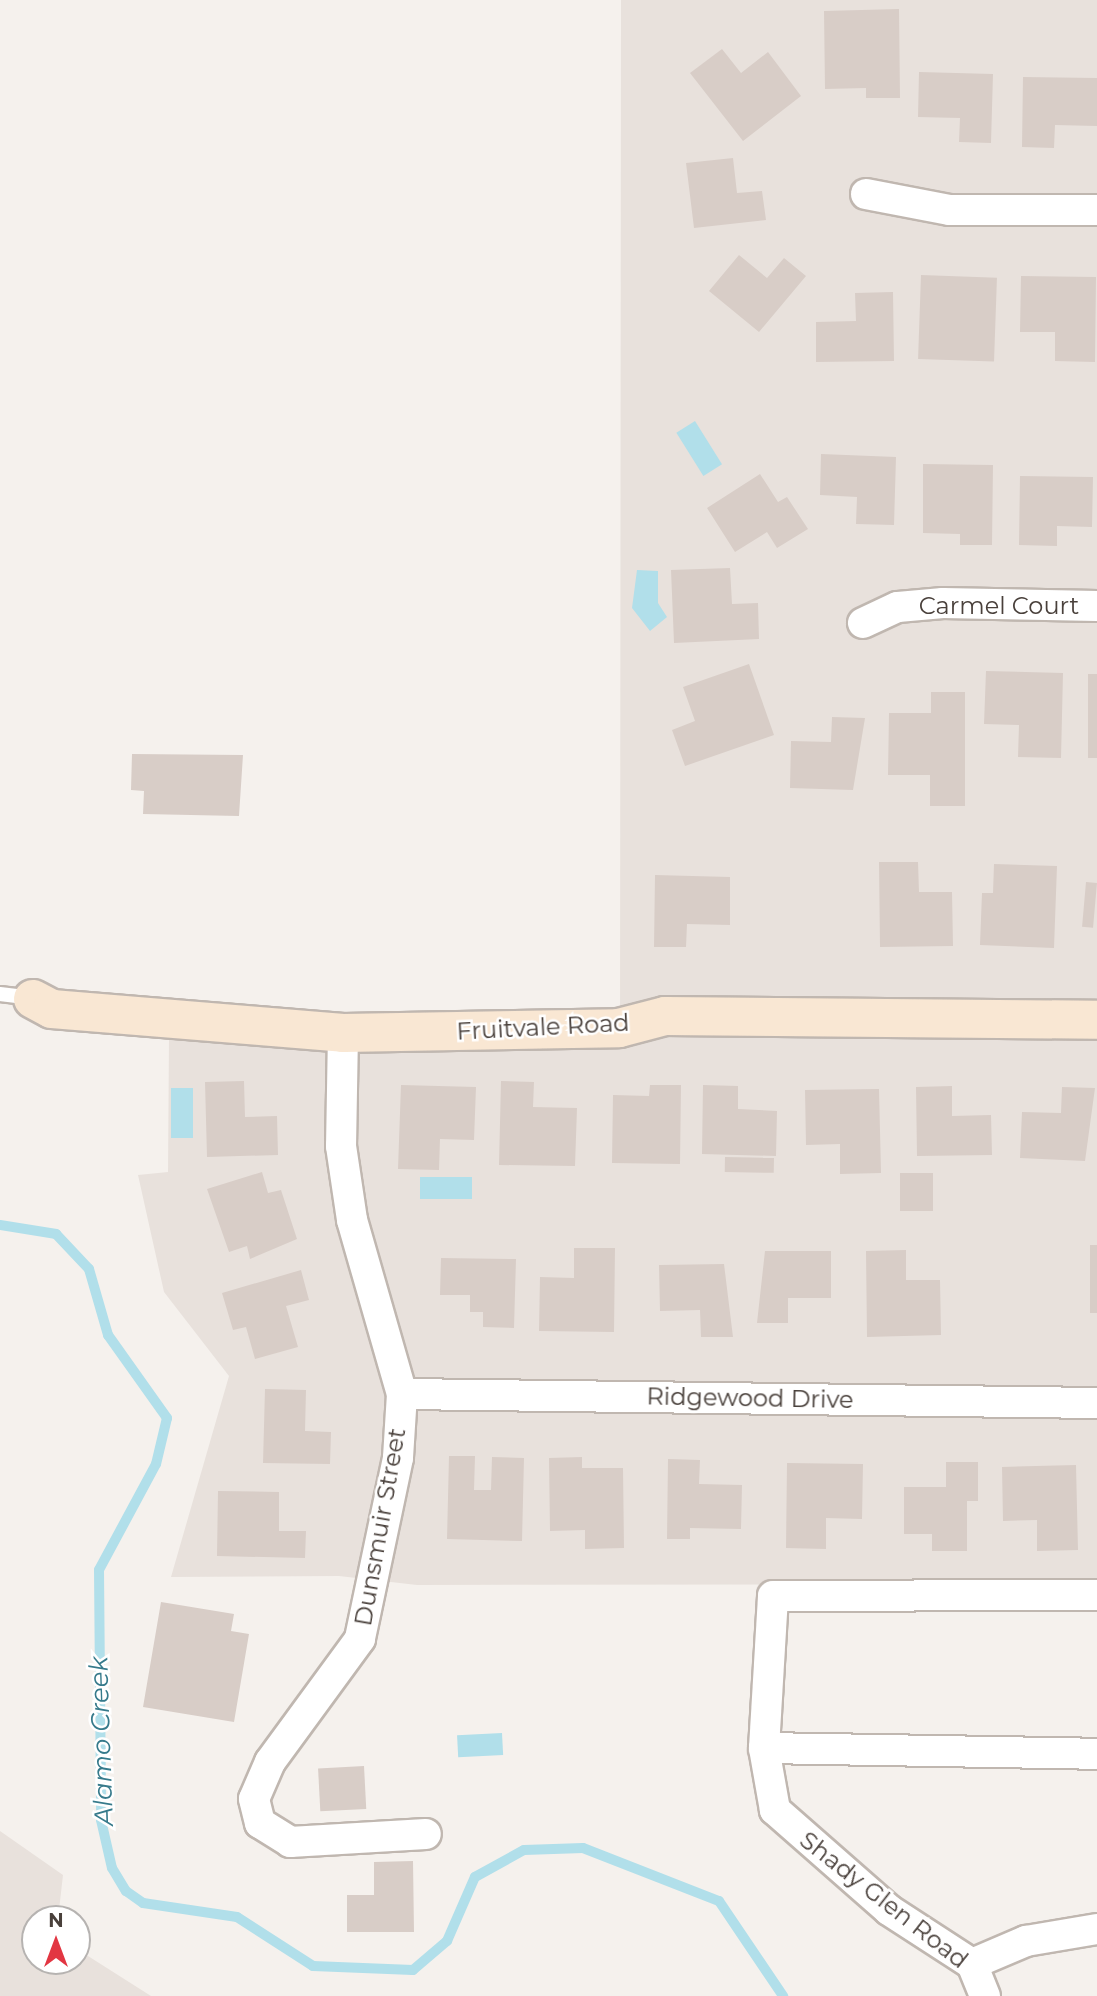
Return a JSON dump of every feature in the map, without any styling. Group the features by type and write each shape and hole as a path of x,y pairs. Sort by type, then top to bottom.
{"street":[{"path":"866,194 949,210 1097,210"},
{"name":"Carmel Court","path":"863,624 898,607 943,603 1097,606"},
{"name":"Fruitvale Road","path":"16,996 52,1009 343,1033 620,1028 665,1016 1097,1020"},
{"name":"Dunsmuir Street","path":"343,1033 341,1146 352,1220 402,1394 393,1486 360,1639 270,1762 254,1799 260,1822 290,1842 426,1834"},
{"name":"Ridgewood Drive","path":"402,1394 1097,1403"},
{"path":"1097,1595 773,1596 764,1748 1097,1754"},
{"name":"Shady Glen Road","path":"764,1748 775,1810 889,1910 972,1964 985,1996"},
{"path":"972,1964 1026,1941 1097,1929"}],"shaded area":[{"path":"621,0 1097,0 1097,1584 417,1585 339,1576 171,1577 229,1376 164,1292 138,1175 168,1172 169,1038 620,1038"},
{"path":"0,1831 63,1875 60,1905 21,1905 21,1975 91,1975 91,1958 151,1996 0,1996"}],"water":[{"path":"695,421 722,464 703,476 676,433"},
{"path":"637,570 658,571 658,603 667,617 650,631 632,608"},
{"path":"171,1088 193,1088 193,1138 171,1138"},
{"path":"420,1177 472,1177 472,1199 420,1199"},
{"path":"502,1733 503,1755 458,1757 457,1735"}],"building":[{"path":"899,9 900,98 866,98 866,88 825,89 824,11"},
{"path":"722,49 741,73 768,52 801,96 743,141 690,73"},
{"path":"919,72 993,74 991,143 959,142 960,118 918,117"},
{"path":"1023,77 1097,78 1097,126 1055,125 1054,148 1022,147"},
{"path":"733,158 737,193 762,191 766,220 694,228 686,163"},
{"path":"739,255 767,278 784,258 806,276 759,332 709,291"},
{"path":"921,275 997,278 994,362 918,359"},
{"path":"1021,276 1096,277 1095,362 1055,361 1055,332 1020,332"},
{"path":"893,292 894,361 816,362 816,322 856,321 855,293"},
{"path":"821,454 896,457 894,525 856,524 857,497 820,495"},
{"path":"923,464 993,465 992,545 960,545 960,534 923,533"},
{"path":"760,474 778,502 787,497 808,529 777,548 767,532 735,552 707,508"},
{"path":"1020,476 1093,477 1092,527 1057,526 1057,546 1019,545"},
{"path":"730,568 732,604 758,603 759,639 674,643 671,570"},
{"path":"749,664 774,735 685,766 672,730 695,721 683,687"},
{"path":"986,671 1063,673 1061,758 1018,757 1019,725 984,724"},
{"path":"1088,674 1097,674 1097,758 1088,758"},
{"path":"931,692 965,692 965,806 930,806 930,775 888,775 889,713 931,713"},
{"path":"832,717 865,718 853,790 790,788 791,741 831,742"},
{"path":"132,754 243,755 239,816 143,814 144,791 131,790"},
{"path":"879,862 918,862 919,892 952,892 953,946 880,947"},
{"path":"994,864 1057,866 1054,948 980,945 982,893 993,893"},
{"path":"655,875 730,877 730,925 687,924 686,947 654,947"},
{"path":"1086,882 1097,883 1093,928 1082,927"},
{"path":"244,1081 245,1117 277,1116 278,1155 207,1157 205,1082"},
{"path":"501,1081 534,1082 533,1107 577,1108 575,1166 499,1165"},
{"path":"401,1085 476,1087 474,1140 440,1139 439,1170 398,1169"},
{"path":"650,1085 681,1085 680,1164 612,1163 613,1095 649,1096"},
{"path":"703,1085 738,1086 738,1109 777,1111 776,1156 702,1154"},
{"path":"952,1086 952,1116 991,1115 992,1155 917,1156 916,1087"},
{"path":"1062,1087 1095,1088 1085,1161 1020,1158 1022,1112 1061,1113"},
{"path":"879,1089 881,1173 840,1174 840,1144 806,1145 805,1090"},
{"path":"725,1157 774,1158 774,1173 725,1172"},
{"path":"262,1172 268,1193 281,1190 297,1239 250,1259 247,1246 229,1252 207,1189"},
{"path":"900,1173 933,1173 933,1211 900,1211"},
{"path":"1090,1245 1097,1245 1097,1313 1090,1313"},
{"path":"574,1248 615,1248 614,1332 539,1331 540,1277 574,1278"},
{"path":"906,1250 906,1280 940,1280 941,1335 867,1337 866,1251"},
{"path":"765,1251 831,1251 831,1298 788,1298 788,1323 757,1323"},
{"path":"441,1258 516,1259 514,1328 483,1327 483,1312 470,1312 470,1295 440,1295"},
{"path":"724,1264 733,1337 701,1337 700,1310 660,1311 659,1265"},
{"path":"301,1270 309,1300 286,1306 298,1347 255,1359 246,1327 233,1330 222,1293"},
{"path":"265,1389 306,1390 305,1431 331,1432 330,1464 263,1463"},
{"path":"449,1456 475,1456 474,1490 491,1490 492,1457 524,1458 522,1541 447,1539"},
{"path":"582,1457 582,1468 623,1468 624,1548 585,1549 585,1530 550,1531 549,1458"},
{"path":"668,1459 700,1460 699,1484 742,1485 741,1529 690,1528 690,1539 667,1539"},
{"path":"946,1462 978,1462 978,1501 967,1501 967,1551 932,1551 932,1534 904,1534 904,1487 946,1487"},
{"path":"787,1463 863,1464 862,1519 826,1518 826,1549 786,1548"},
{"path":"1076,1465 1078,1550 1037,1551 1037,1520 1003,1521 1002,1467"},
{"path":"218,1491 279,1492 279,1531 306,1531 305,1558 217,1556"},
{"path":"161,1602 234,1614 231,1631 249,1634 234,1722 143,1707"},
{"path":"364,1766 366,1809 320,1811 318,1768"},
{"path":"413,1861 414,1932 347,1932 347,1895 374,1895 374,1862"}],"waterway":[{"name":"Alamo Creek","path":"0,1225 56,1234 89,1269 108,1335 167,1418 156,1464 99,1570 101,1820 112,1868 126,1891 143,1903 237,1917 313,1966 413,1970 447,1941 475,1877 524,1850 583,1848 719,1901 783,1996"}]}
